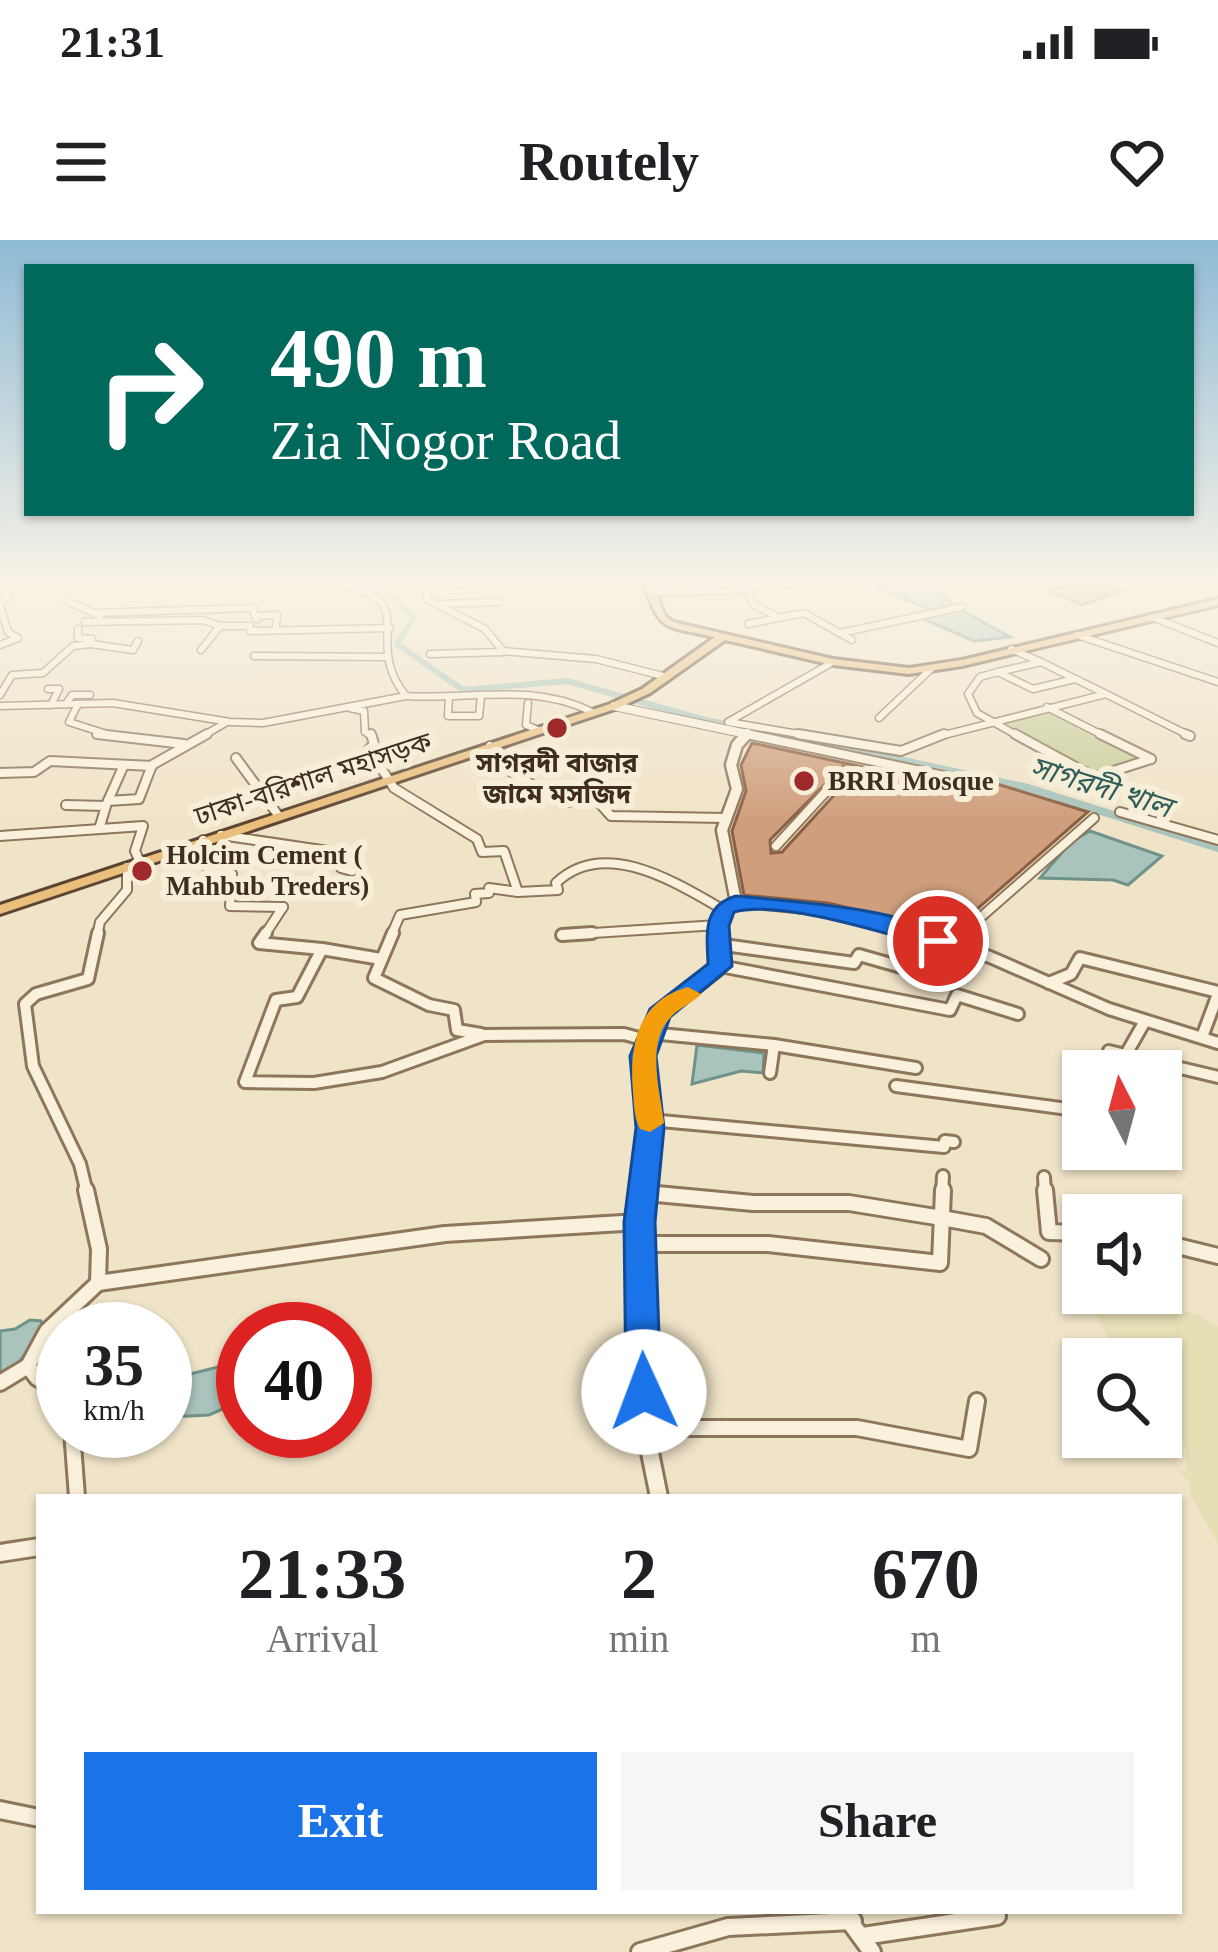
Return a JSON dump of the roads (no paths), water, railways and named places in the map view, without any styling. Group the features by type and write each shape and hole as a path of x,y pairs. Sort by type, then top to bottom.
{"highway":[{"name":"ঢাকা-বরিশাল মহাসড়ক","path":"0,910 627,700 686,661"},
{"name":"ঢাকা-বরিশাল মহাসড়ক","path":"627,700 686,661"},
{"path":"828,661 897,670 964,661"},
{"path":"855,661 895,668 956,661"}],"street":[{"path":"0,695 12,675 43,673 57,661"},
{"path":"388,661 391,679 406,696"},
{"path":"604,661 664,676"},
{"path":"1155,661 1218,682"},
{"path":"833,662 728,722 901,751 991,721 1106,694"},
{"path":"1047,707 1150,759 1094,782 976,713 968,694 980,677 1041,662 1190,736"},
{"path":"879,718 932,668"},
{"path":"998,672 1062,704"},
{"path":"1033,689 1075,679"},
{"path":"48,689 59,688 51,705"},
{"path":"66,704 72,695 90,694"},
{"path":"0,706 128,704 227,722 313,720 406,696 481,696 568,700 592,712"},
{"path":"449,696 448,716 463,717 479,716 481,696"},
{"path":"627,700 747,734 986,785"},
{"path":"528,703 526,725 538,730"},
{"path":"78,704 69,722 82,729 129,740 185,745"},
{"path":"121,713 128,704"},
{"path":"350,708 364,710 365,732 372,734 374,744 369,748 387,779 477,839 482,852 504,850 518,892"},
{"path":"0,773 34,772 50,761 152,766 227,722"},
{"path":"720,966 717,944 726,913 722,830 737,789 731,765 747,734"},
{"path":"490,746 513,761 504,767 561,803 595,797 611,816 725,818"},
{"path":"236,758 278,815"},
{"path":"100,826 123,766"},
{"path":"66,805 139,799 152,766"},
{"path":"776,846 842,774"},
{"path":"1120,812 1218,840"},
{"path":"938,941 981,917 1094,818"},
{"path":"0,836 143,826 127,890 100,922 88,979 35,994 24,1012 33,1066 47,1100 61,1115 80,1164 99,1249 98,1283"},
{"path":"352,871 341,868 348,854 210,838 208,874 232,874 230,906 283,907 259,943 381,958"},
{"path":"726,913 669,877 638,865 584,868 563,873 556,883 558,890 489,889 489,893 475,894 476,902 452,902 430,915 400,915 374,982 454,1010 457,1030 484,1035 624,1034 774,1046 916,1069"},
{"path":"562,934 726,913 826,911 912,930 1145,1021 1218,1042"},
{"path":"717,944 854,963 859,955 919,972"},
{"path":"322,949 297,997 276,1000 244,1082 314,1083 382,1072 484,1035"},
{"path":"1049,983 1071,974 1080,958 1218,993 1202,1037"},
{"path":"658,1494 645,1428 639,1244 650,1120 643,1056 658,1014 720,966 950,1010 958,995 1018,1014"},
{"path":"1128,1050 1145,1021"},
{"path":"770,1073 774,1046"},
{"path":"1182,1069 1218,1077"},
{"path":"896,1086 1062,1108"},
{"path":"650,1120 944,1147 945,1142 954,1142"},
{"path":"639,1244 768,1244 940,1263 943,1176"},
{"path":"1044,1178 1049,1232 1062,1232"},
{"path":"646,1193 753,1203 849,1203 986,1226 1041,1259"},
{"path":"0,1383 28,1366 42,1335 98,1283 445,1234 639,1222"},
{"path":"1182,1247 1218,1256"},
{"path":"28,1366 36,1376"},
{"path":"645,1428 863,1428 969,1449 977,1401"},
{"path":"74,1458 77,1494"},
{"path":"0,1553 36,1547"},
{"path":"0,1810 36,1817"},
{"path":"640,1952 728,1927 857,1930 997,1916"}],"water":[{"path":"1090,831 1162,856 1128,885 1113,880 1040,878 1071,842"},
{"path":"697,1045 764,1053 763,1073 741,1071 692,1084"},
{"path":"36,1321 36,1340 18,1364 0,1376 0,1331"},
{"path":"216,1368 216,1412 192,1416 192,1374"}],"waterway":[{"name":"সাগরদী খাল","path":"421,661 463,690 567,681 705,720 780,734"},
{"name":"সাগরদী খাল","path":"780,734 796,737"},
{"name":"সাগরদী খাল","path":"780,734 1028,788 1218,848"}],"place":[{"name":"সাগরদী বাজার জামে মসজিদ","path":"557,728"},
{"name":"BRRI Mosque","path":"804,781"},
{"name":"Holcim Cement ( Mahbub Treders)","path":"142,871"}]}
